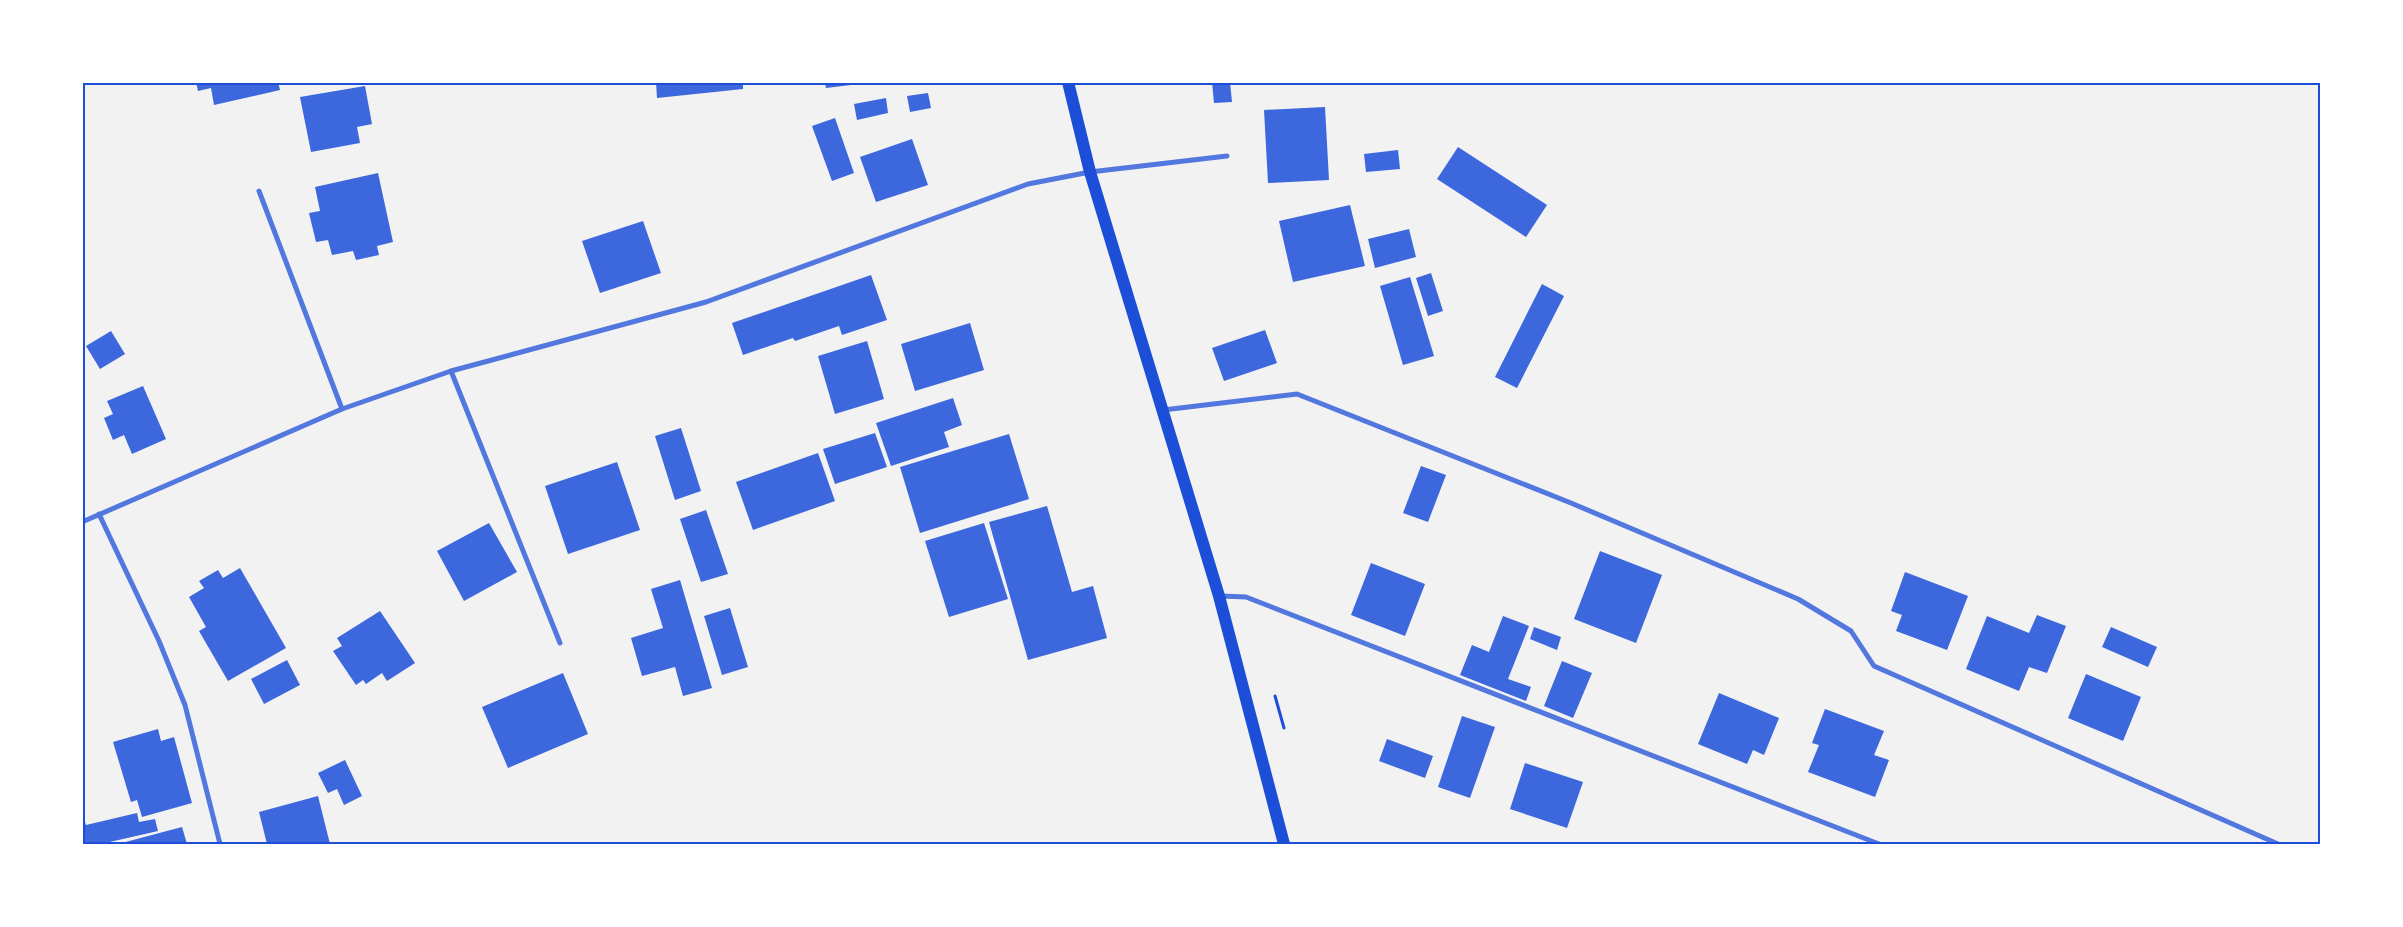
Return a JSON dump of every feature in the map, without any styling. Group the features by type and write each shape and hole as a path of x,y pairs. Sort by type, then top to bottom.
{"main road":[{"path":"1068,82 1090,172 1219,596 1284,844"}],"street":[{"path":"82,522 342,409 451,371 706,302 1028,184 1090,172 1227,156"},
{"path":"259,191 342,409"},
{"path":"451,371 560,643"},
{"path":"1163,410 1297,394 1571,503 1798,599 1851,631 1874,666 2278,844"},
{"path":"99,514 159,641 185,705 220,844"},
{"path":"1219,596 1246,597 1878,844"}],"building":[{"path":"196,82 278,82 280,90 214,105 211,88 198,91"},
{"path":"656,82 743,82 743,89 657,98"},
{"path":"825,82 859,82 859,84 826,88"},
{"path":"1212,82 1230,82 1232,102 1214,103"},
{"path":"365,86 372,124 357,127 360,143 311,152 300,97"},
{"path":"928,93 931,108 910,112 907,96"},
{"path":"886,98 888,113 857,120 854,104"},
{"path":"1325,107 1329,180 1268,183 1264,110"},
{"path":"835,118 854,173 832,181 812,126"},
{"path":"912,139 928,185 876,202 860,157"},
{"path":"1458,147 1547,205 1526,237 1437,179"},
{"path":"1398,150 1400,169 1366,172 1364,154"},
{"path":"378,173 393,242 377,246 379,255 356,260 353,251 332,255 328,240 316,242 309,213 320,211 315,187"},
{"path":"1350,205 1365,266 1293,282 1279,221"},
{"path":"643,221 661,273 600,293 582,241"},
{"path":"1409,229 1416,257 1375,268 1368,239"},
{"path":"1431,273 1443,311 1428,316 1416,278"},
{"path":"871,275 887,320 842,335 839,326 795,341 793,338 743,355 732,323"},
{"path":"1410,277 1434,356 1403,365 1380,286"},
{"path":"1542,284 1564,296 1517,388 1495,377"},
{"path":"970,323 984,370 915,391 901,344"},
{"path":"1265,330 1277,363 1224,381 1212,348"},
{"path":"111,331 125,354 100,369 86,346"},
{"path":"867,341 884,399 835,414 818,356"},
{"path":"143,386 166,439 132,454 124,435 113,440 104,418 113,414 107,401"},
{"path":"953,398 962,425 944,432 949,447 891,466 876,423"},
{"path":"681,428 701,491 675,500 655,436"},
{"path":"875,433 887,467 835,484 823,449"},
{"path":"1009,434 1029,499 920,533 900,467"},
{"path":"818,453 835,501 753,530 736,482"},
{"path":"617,462 640,530 568,554 545,486"},
{"path":"1421,466 1446,475 1428,522 1403,513"},
{"path":"1047,506 1072,592 1093,586 1107,638 1028,660 989,522"},
{"path":"706,510 728,574 701,582 680,519"},
{"path":"489,523 517,572 464,601 437,551"},
{"path":"984,523 1008,599 949,617 925,541"},
{"path":"1600,551 1662,575 1636,643 1574,619"},
{"path":"1371,563 1425,584 1405,636 1351,615"},
{"path":"240,568 286,648 228,681 199,631 206,627 189,597 204,588 199,581 218,570 223,578"},
{"path":"1905,572 1968,596 1947,650 1896,631 1902,615 1891,611"},
{"path":"680,580 712,688 683,696 675,667 642,676 631,638 663,628 651,589"},
{"path":"730,608 748,667 722,675 704,616"},
{"path":"380,611 415,663 387,681 382,673 366,684 363,680 356,685 333,651 342,646 337,638"},
{"path":"2037,615 2066,626 2047,673 2029,667 2019,691 1966,669 1987,616 2029,633"},
{"path":"1503,616 1529,626 1508,679 1531,687 1526,701 1460,675 1472,645 1489,652"},
{"path":"1534,627 1561,637 1557,650 1530,639"},
{"path":"2111,627 2157,647 2148,667 2102,647"},
{"path":"287,660 300,685 264,704 251,679"},
{"path":"1562,661 1592,673 1573,718 1544,706"},
{"path":"563,673 588,734 508,768 482,707"},
{"path":"2086,674 2141,697 2123,741 2068,718"},
{"path":"1719,693 1779,718 1764,755 1753,750 1747,764 1698,744"},
{"path":"1825,709 1884,731 1874,755 1889,760 1875,797 1808,772 1819,745 1812,743"},
{"path":"1462,716 1495,727 1470,798 1438,787"},
{"path":"158,729 161,741 174,737 192,803 142,817 137,800 131,802 113,742"},
{"path":"1387,739 1433,756 1425,778 1379,761"},
{"path":"345,760 362,796 344,805 337,789 328,793 318,773"},
{"path":"1525,763 1583,782 1567,828 1510,809"},
{"path":"318,796 330,844 267,844 259,812"},
{"path":"137,813 139,822 155,819 158,831 101,844 82,844 82,814 86,825"},
{"path":"182,827 187,844 118,844"}]}
